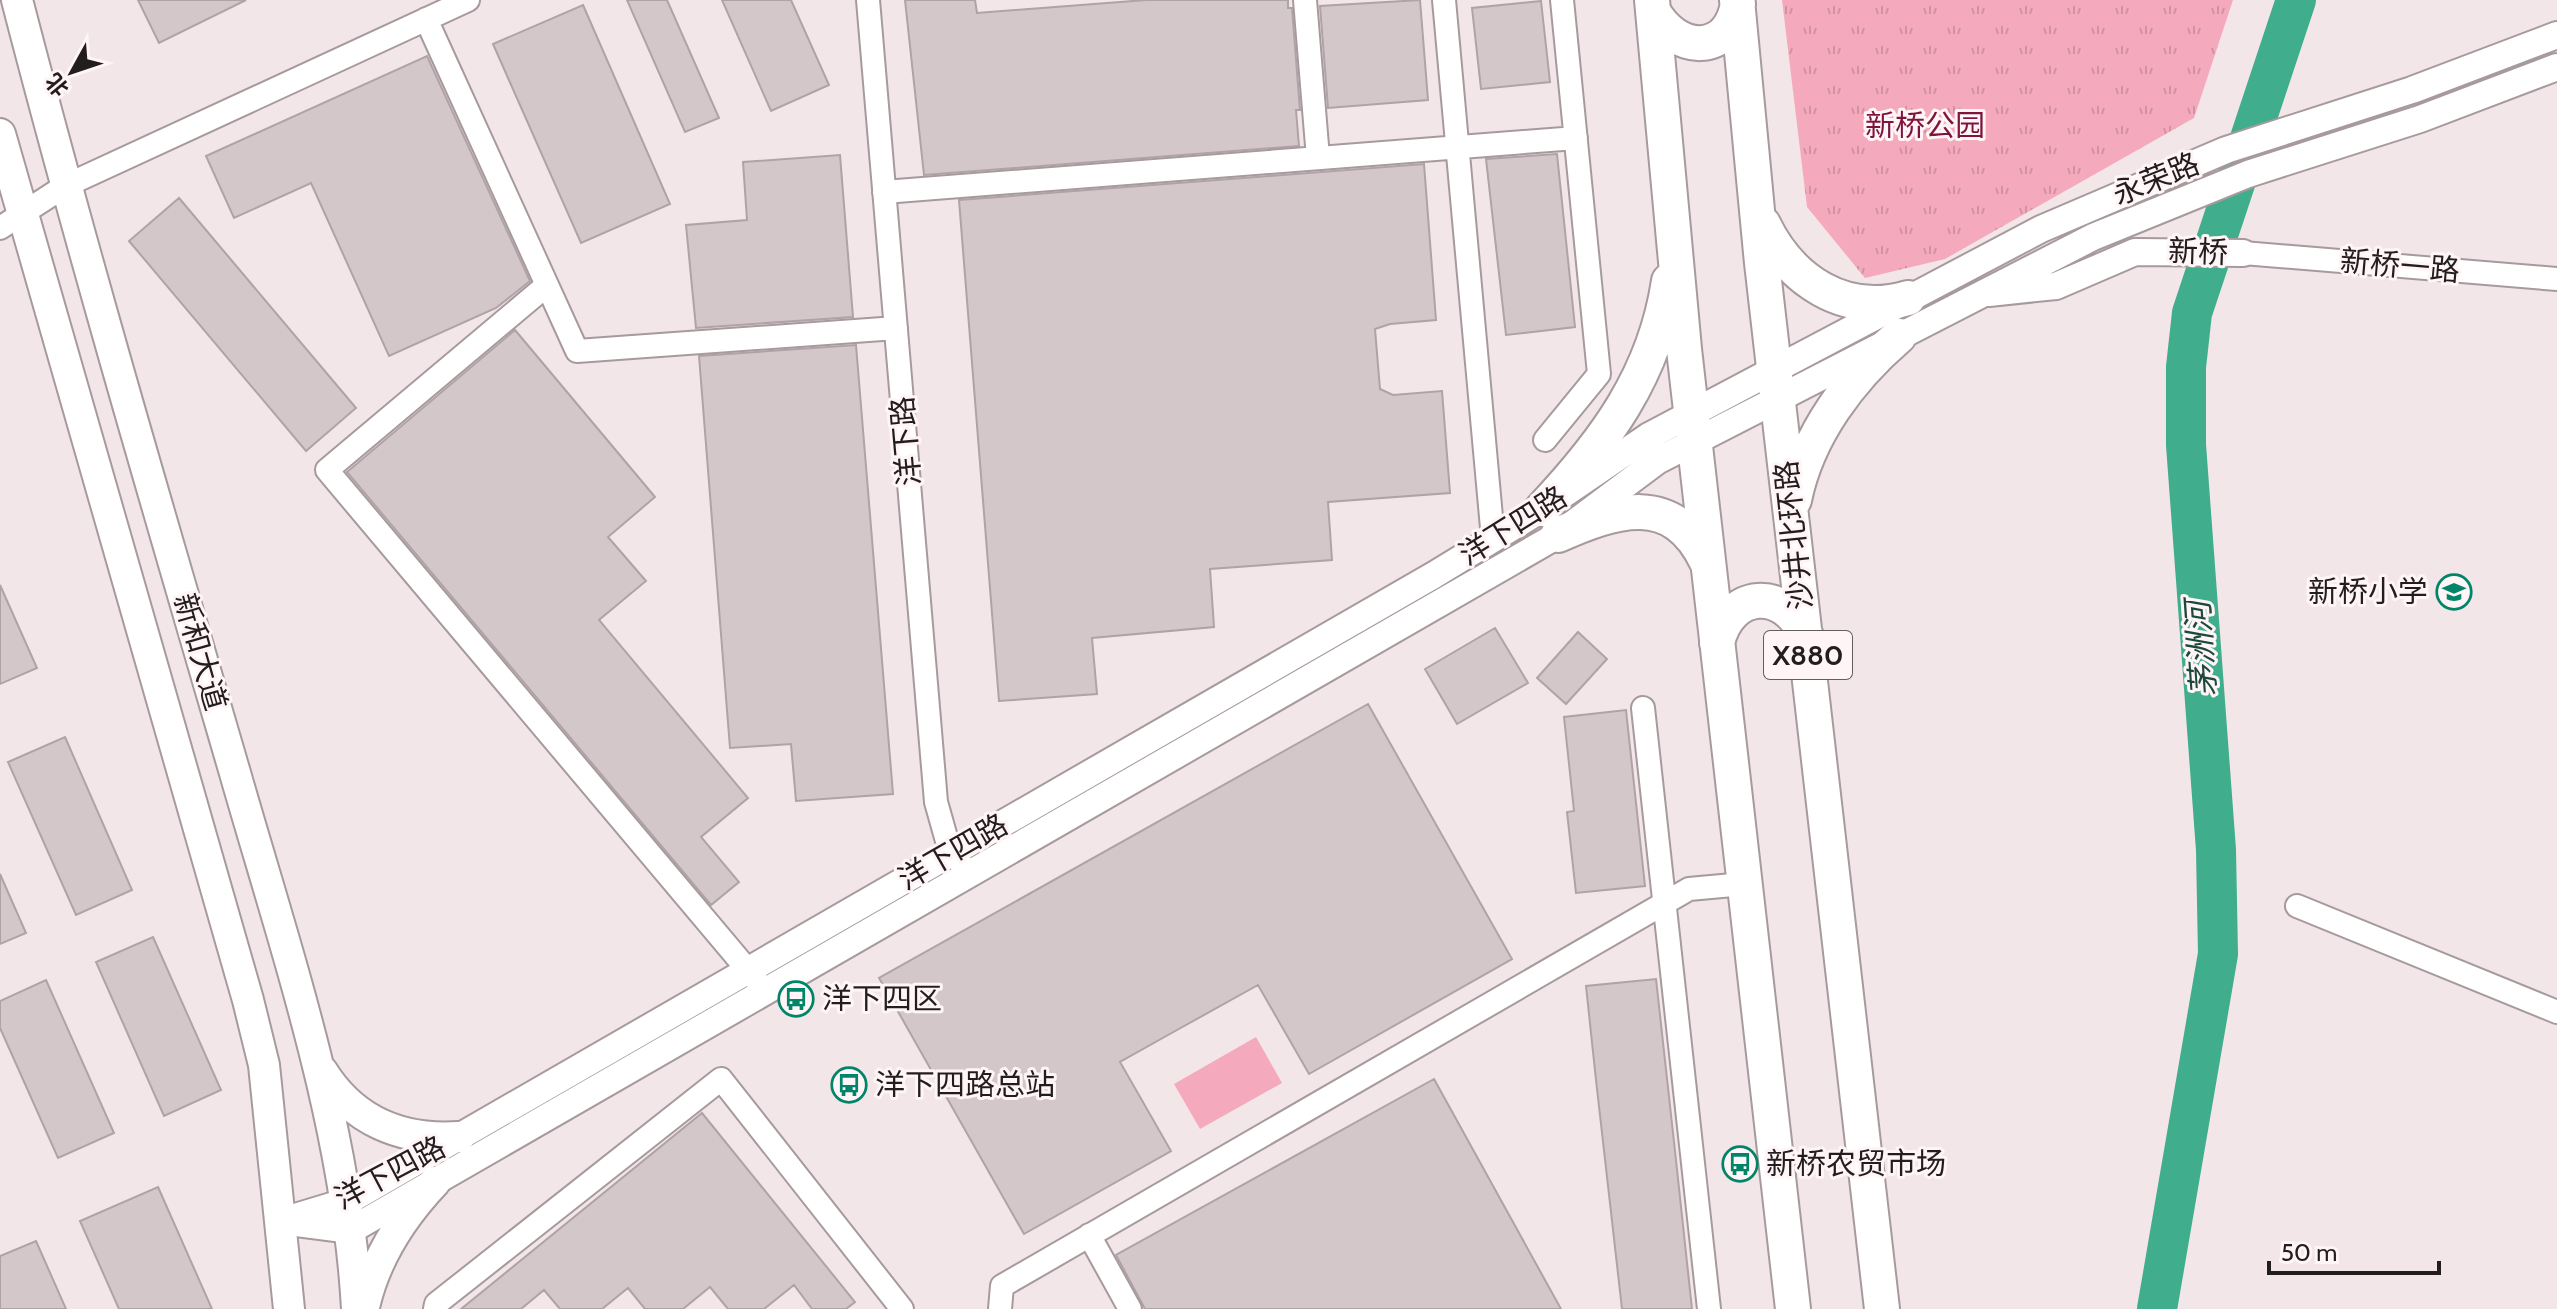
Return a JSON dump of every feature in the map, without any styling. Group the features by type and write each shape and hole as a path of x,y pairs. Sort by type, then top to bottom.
{"main road":[{"name":"新和大道","path":"17,0 65,186 297,987 350,1215 357,1309"},
{"path":"1652,6 1668,34 1693,44 1720,36 1730,26 1737,2"},
{"name":"沙井北环路","path":"1737,2 1756,200 1882,1309"},
{"name":"X880","path":"1652,6 1692,428 1793,1309"},
{"name":"新和大道","path":"0,134 10,221 248,1000 264,1065 289,1309"},
{"path":"1756,200 1764,224 1782,257 1812,286 1861,302 1890,304 1908,298"},
{"path":"1550,522 1635,385 1660,321 1674,245"},
{"path":"1792,512 1800,477 1841,396 1864,368 1899,336"},
{"path":"1550,522 1612,512 1641,511 1682,528 1708,564"},
{"path":"1717,643 1727,616 1751,601 1780,604 1792,612 1806,636"},
{"path":"313,1055 334,1089 372,1121 419,1137 459,1137"},
{"path":"364,1309 387,1246 417,1201 435,1182"}],"street":[{"path":"10,221 65,186 468,0"},
{"name":"洋下路","path":"868,0 936,802 939,820 967,875"},
{"path":"1305,0 1318,158"},
{"path":"1444,0 1493,539"},
{"path":"1545,440 1599,374 1562,0"},
{"path":"426,19 577,351 896,328"},
{"name":"永荣路","path":"1777,383 1908,298 2116,195 2292,128 2412,90 2557,35"},
{"name":"永荣路","path":"1777,383 1899,336 2126,223 2301,156 2420,119 2557,67"},
{"path":"884,192 1576,138"},
{"name":"新桥","path":"1978,294 2056,286 2118,257 2153,250 2243,253"},
{"name":"新桥一路","path":"2243,253 2557,279"},
{"path":"547,285 327,470 765,992"},
{"name":"洋下四路","path":"282,1221 350,1215 435,1182 967,875 1550,522 1657,461 1692,428 1777,383"},
{"name":"洋下四路","path":"350,1215 459,1137 1493,539 1550,522"},
{"path":"1643,708 1709,1309"},
{"path":"1000,1309 1002,1286 1689,889 1744,884"},
{"path":"2297,906 2557,1012"},
{"path":"435,1309 436,1304 721,1079 902,1309"},
{"path":"1089,1235 1130,1309"}],"green space":[{"name":"新桥公园","path":"1782,0 2233,0 2194,118 1945,259 1865,278 1807,207"},
{"path":"1256,1037 1282,1083 1200,1129 1174,1084"}],"building":[{"path":"138,0 246,0 159,43"},
{"path":"627,0 667,0 719,118 685,132"},
{"path":"722,0 791,0 829,85 771,111"},
{"path":"905,0 975,0 977,13 1146,0 1288,0 1288,8 1292,8 1300,110 1296,110 1299,146 924,175"},
{"path":"1420,0 1428,100 1328,108 1320,6"},
{"path":"1541,1 1550,82 1481,89 1472,8"},
{"path":"583,5 670,204 581,243 493,44"},
{"path":"427,56 530,281 496,308 389,356 311,183 234,218 206,156"},
{"path":"1557,154 1575,327 1506,335 1486,159"},
{"path":"840,155 853,317 696,328 686,225 747,220 743,162"},
{"path":"1424,164 1436,320 1390,324 1375,329 1380,389 1393,395 1442,391 1450,493 1328,502 1332,560 1210,569 1214,627 1092,638 1097,694 999,701 959,200"},
{"path":"179,198 356,408 306,451 129,241"},
{"path":"515,330 655,497 608,537 646,581 599,620 748,798 701,837 739,882 711,905 347,472"},
{"path":"856,345 893,794 796,801 791,744 730,748 699,356"},
{"path":"0,585 37,668 0,684"},
{"path":"1495,628 1528,683 1457,724 1425,669"},
{"path":"1578,632 1607,659 1566,704 1537,678"},
{"path":"1368,704 1512,959 1309,1074 1258,985 1120,1062 1171,1151 1024,1234 879,978"},
{"path":"1626,710 1645,886 1576,893 1567,812 1574,811 1564,717"},
{"path":"65,737 132,890 76,915 8,762"},
{"path":"0,874 26,933 0,944"},
{"path":"153,937 221,1090 164,1116 96,962"},
{"path":"1656,979 1692,1309 1622,1309 1596,1080 1586,986"},
{"path":"46,980 114,1133 58,1158 0,1028 0,1001"},
{"path":"1434,1079 1561,1309 1145,1309 1116,1255"},
{"path":"702,1113 855,1302 846,1309 812,1309 794,1285 764,1309 728,1309 710,1287 683,1309 645,1309 628,1288 602,1309 560,1309 544,1290 521,1309 461,1309"},
{"path":"158,1187 212,1309 119,1309 80,1221"},
{"path":"36,1241 66,1309 0,1309 0,1256"}],"waterway":[{"name":"茅洲河","path":"2157,1309 2218,954 2216,850 2186,445 2186,367 2192,313 2296,0"}],"place":[{"name":"新桥小学","path":"2454,592"},
{"name":"洋下四区","path":"796,999"},
{"name":"洋下四路总站","path":"849,1085"},
{"name":"新桥农贸市场","path":"1740,1164"}]}
